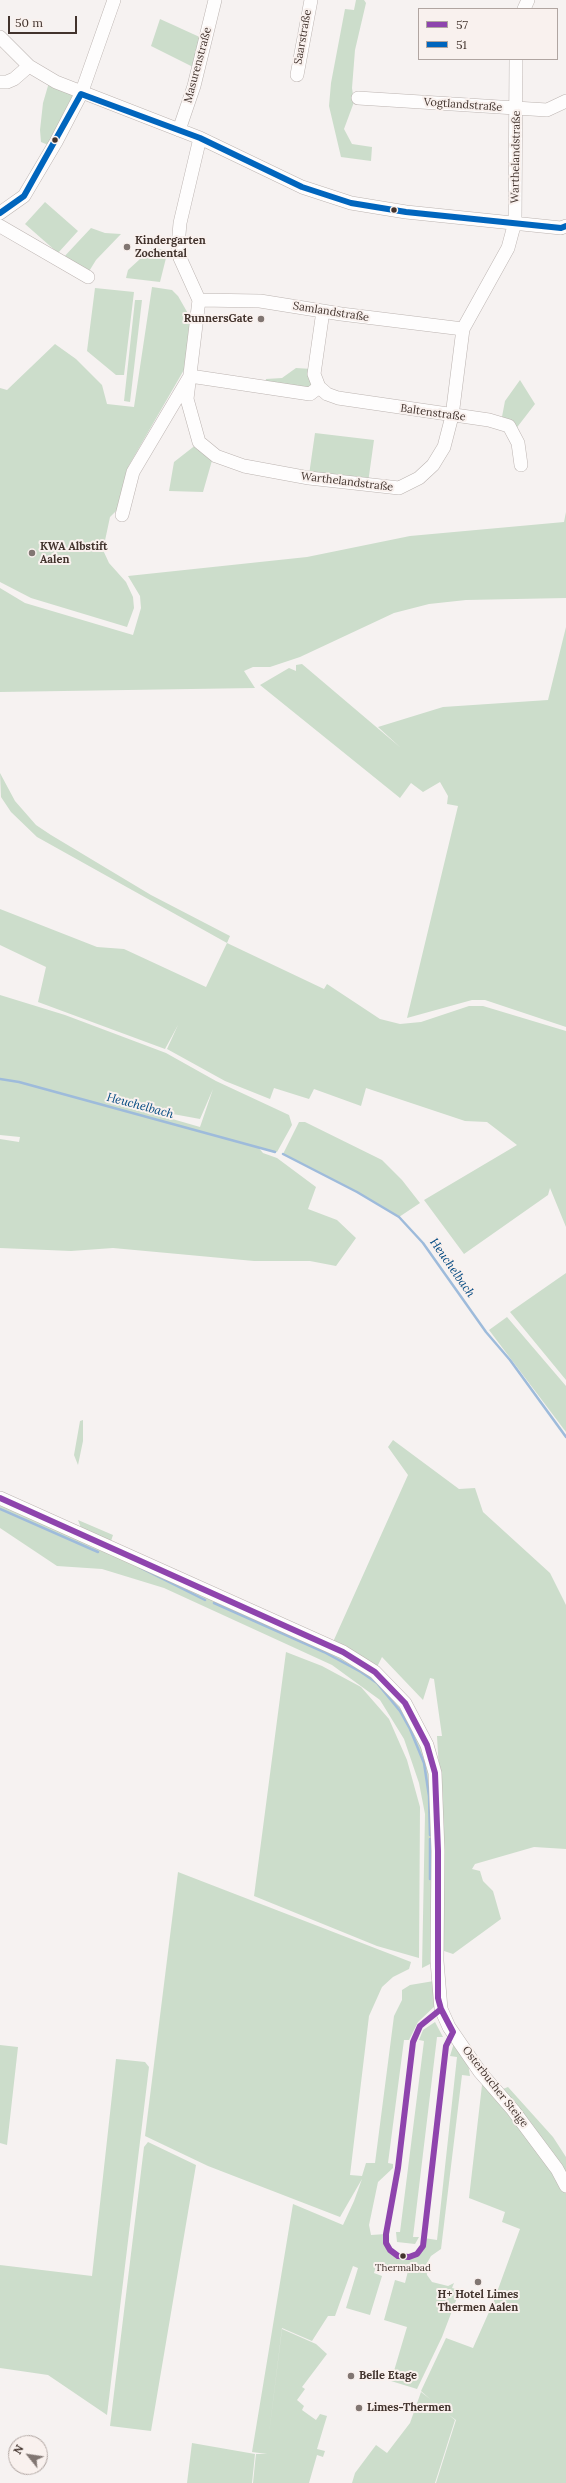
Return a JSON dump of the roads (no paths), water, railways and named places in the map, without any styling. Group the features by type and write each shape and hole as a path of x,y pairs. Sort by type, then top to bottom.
{"street":[{"path":"0,213 24,196 81,94 114,0"},
{"name":"Masurenstraße","path":"179,130 194,86 215,0"},
{"name":"Saarstraße","path":"296,75 311,0"},
{"path":"0,38 28,66 81,94 200,138 296,184 351,203 406,212 515,222 561,228 566,226"},
{"name":"Warthelandstraße","path":"199,300 187,399 199,442 216,456 244,466 309,478 399,488 419,478 433,465 444,447 452,416 463,329 508,248 515,222 517,109 516,60"},
{"path":"0,82 7,82 14,79 28,66"},
{"name":"Vogtlandstraße","path":"358,98 547,110 566,101"},
{"path":"199,300 180,258 178,246 180,223 200,138"},
{"path":"0,226 88,277"},
{"name":"Samlandstraße","path":"199,300 260,301 323,311 463,329"},
{"path":"122,515 127,504 133,472 190,376 310,394 319,387 314,374 323,311"},
{"name":"Baltenstraße","path":"319,387 327,394 338,398 452,416 489,420 509,426 518,443 521,465"},
{"name":"Osterbucher Steige","path":"0,1498 343,1652 375,1672 405,1703 427,1745 435,1773 438,1851 437,1961 440,2009 453,2032 480,2072 513,2110 557,2169 566,2186"}],"waterway":[{"name":"Heuchelbach","path":"0,1079 19,1082 275,1152"},
{"name":"Heuchelbach","path":"283,1154 357,1192 399,1217 423,1243 486,1332 510,1360 566,1437"},
{"path":"0,1509 98,1552"},
{"path":"139,1567 205,1600"},
{"path":"214,1603 324,1652 361,1672 377,1683 400,1711 410,1729 424,1763 429,1796 430,1835"},
{"path":"430,1839 430,1879"}],"place":[{"name":"Kindergarten Zochental","path":"127,247"},
{"name":"RunnersGate","path":"261,319"},
{"name":"KWA Albstift Aalen","path":"32,553"},
{"name":"Thermalbad","path":"403,2256"},
{"name":"H+ Hotel Limes Thermen Aalen","path":"478,2282"},
{"name":"Belle Etage","path":"351,2376"},
{"name":"Limes-Thermen","path":"359,2408"}]}
